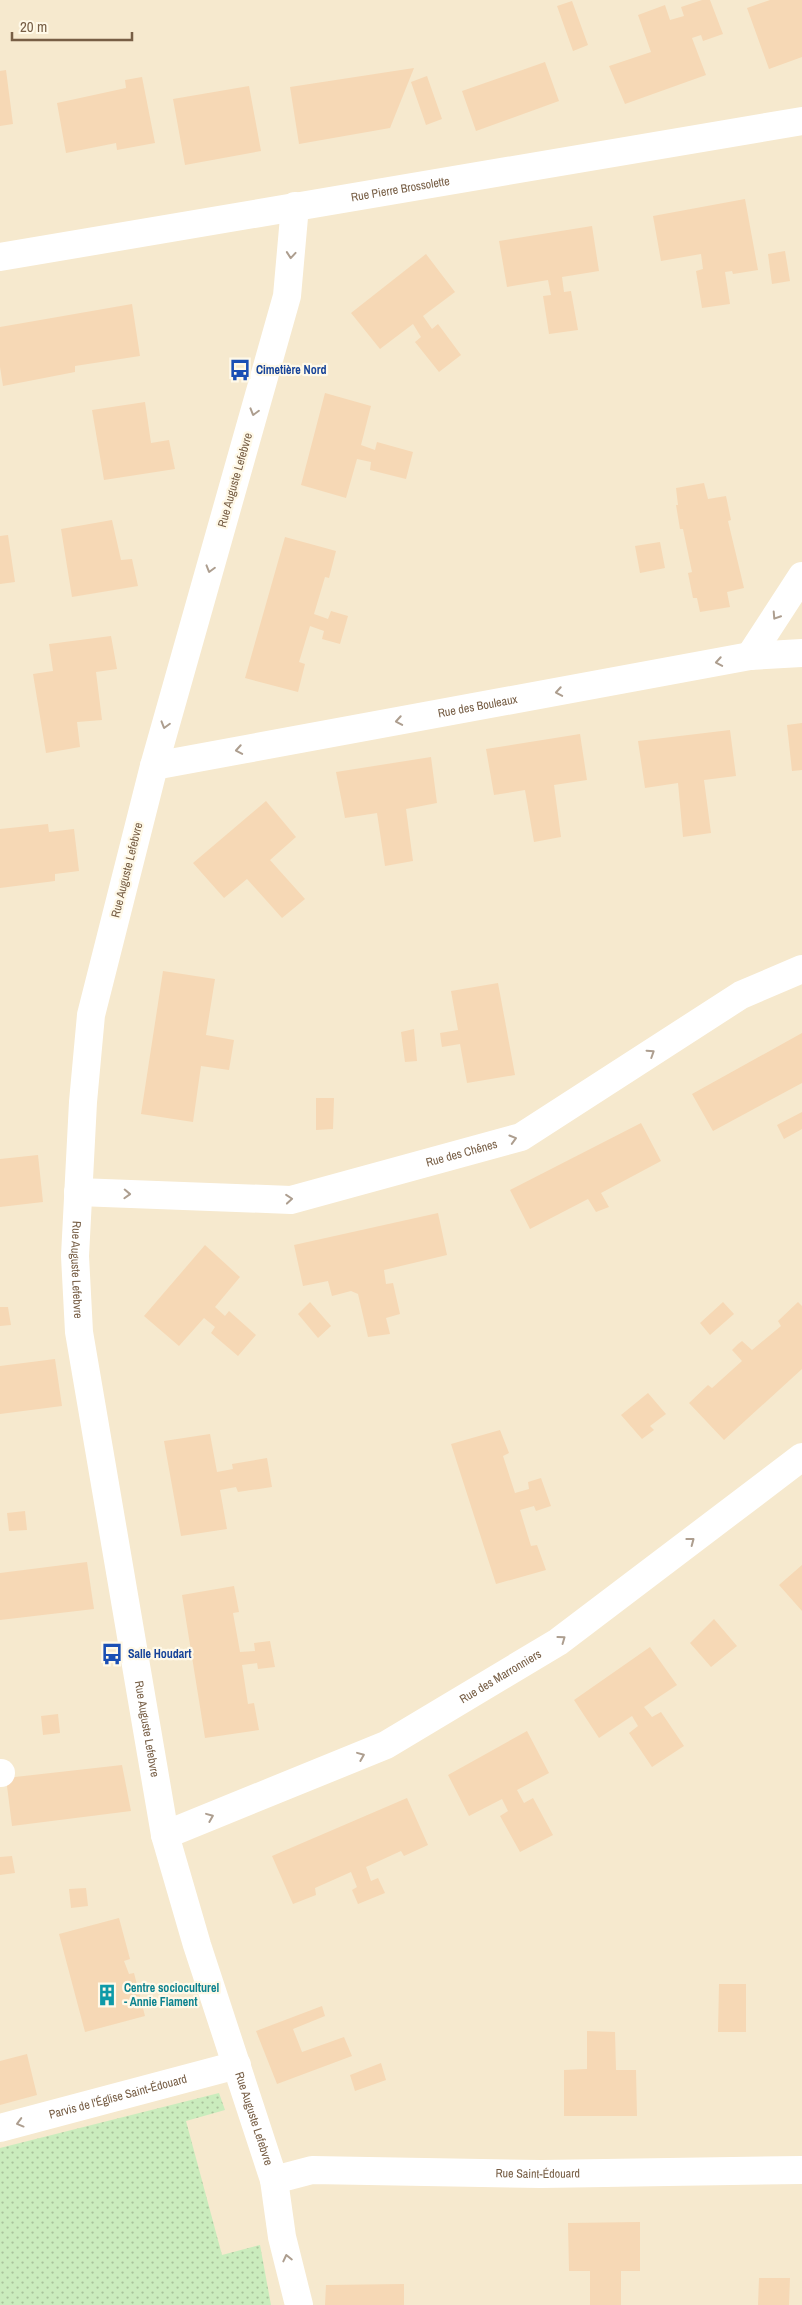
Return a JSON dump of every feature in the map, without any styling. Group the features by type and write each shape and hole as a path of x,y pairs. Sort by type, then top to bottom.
{"street":[{"name":"Rue Pierre Brossolette","path":"0,257 802,121"},
{"name":"Rue Auguste Lefebvre","path":"295,206 287,296 154,766 91,1015 82,1102 75,1256 79,1332 165,1835 274,2180 282,2237 299,2305"},
{"path":"750,656 802,576"},
{"name":"Rue des Bouleaux","path":"154,766 750,656 802,653"},
{"name":"Rue des Chênes","path":"78,1192 291,1200 521,1137 741,995 802,969"},
{"name":"Rue des Marronniers","path":"165,1835 386,1745 558,1642 802,1457"},
{"name":"Parvis de l'Église Saint-Édouard","path":"0,2128 237,2065"},
{"name":"Rue Saint-Édouard","path":"274,2180 312,2170 541,2174 802,2170"}],"shaded area":[{"path":"0,0 802,0 802,2305 0,2305"}],"green space":[{"path":"219,2093 225,2110 186,2121 222,2255 260,2245 271,2305 0,2305 0,2148"}],"building":[{"path":"702,0 710,0 723,34 703,41 701,35 692,38 706,75 625,104 609,66 651,52 638,15 665,5 670,20 684,16 681,7"},
{"path":"770,0 802,0 802,57 769,69 747,8"},
{"path":"572,1 588,45 573,51 557,6"},
{"path":"545,62 559,101 476,131 462,91"},
{"path":"414,68 390,128 299,144 290,87"},
{"path":"6,70 13,124 0,126 0,71"},
{"path":"427,76 442,119 426,125 411,82"},
{"path":"142,77 155,143 117,150 116,143 66,153 57,103 126,88 125,80"},
{"path":"249,86 261,151 185,165 173,99"},
{"path":"745,199 758,270 733,274 732,271 725,272 730,304 702,308 696,271 703,269 701,254 661,261 653,216"},
{"path":"592,226 599,271 562,277 564,292 571,291 578,330 549,334 543,296 551,295 548,280 507,287 499,241"},
{"path":"785,251 790,281 772,284 768,254"},
{"path":"426,254 455,292 423,316 432,329 438,324 461,355 439,372 415,342 421,337 413,324 380,349 351,313"},
{"path":"132,304 140,356 75,366 75,372 3,386 0,367 0,327"},
{"path":"325,393 371,406 361,445 375,450 377,442 413,452 406,479 370,470 371,462 357,459 346,498 301,485"},
{"path":"145,402 151,443 169,440 175,469 104,480 92,410"},
{"path":"704,483 708,499 726,496 731,520 728,521 744,588 727,592 730,607 700,612 697,598 693,598 688,573 692,572 683,529 680,529 676,505 678,505 676,488"},
{"path":"112,520 121,560 132,559 138,586 72,597 61,529"},
{"path":"8,535 15,582 0,584 0,536"},
{"path":"285,537 336,551 329,578 325,577 314,614 328,619 331,611 348,616 340,644 322,639 324,631 310,626 299,662 305,664 298,692 245,678"},
{"path":"660,542 665,568 640,573 635,546"},
{"path":"111,636 117,669 96,672 102,720 77,722 80,747 46,753 33,674 53,671 49,644"},
{"path":"802,723 802,770 792,771 787,725"},
{"path":"730,730 736,776 704,780 711,833 683,837 678,783 645,788 638,741"},
{"path":"580,734 587,780 554,785 561,837 534,842 525,790 494,795 486,749"},
{"path":"431,757 437,803 406,809 413,861 385,866 377,813 345,818 336,772"},
{"path":"266,801 296,837 270,860 305,899 282,918 247,879 224,898 193,863"},
{"path":"48,824 49,832 74,829 79,871 55,874 55,881 0,888 0,829"},
{"path":"163,971 215,979 206,1035 234,1040 229,1070 201,1066 193,1122 141,1114"},
{"path":"498,983 515,1075 467,1083 460,1044 442,1047 440,1033 458,1030 451,991"},
{"path":"414,1029 417,1061 405,1062 401,1032"},
{"path":"802,1033 802,1083 713,1131 692,1094"},
{"path":"316,1098 334,1098 333,1129 316,1130"},
{"path":"802,1112 802,1129 784,1139 777,1125"},
{"path":"641,1123 661,1161 601,1193 609,1207 596,1212 588,1199 530,1229 510,1190"},
{"path":"38,1155 43,1202 0,1207 0,1159"},
{"path":"438,1213 447,1255 384,1270 386,1284 393,1283 400,1314 386,1318 390,1334 368,1337 358,1294 351,1291 332,1296 328,1281 303,1286 294,1245"},
{"path":"205,1245 240,1277 215,1307 225,1316 229,1311 256,1335 238,1356 211,1333 215,1327 204,1318 179,1346 144,1316"},
{"path":"310,1302 331,1326 318,1338 298,1314"},
{"path":"723,1302 734,1314 710,1335 700,1323"},
{"path":"798,1302 802,1306 802,1369 724,1440 689,1403 708,1385 712,1388 742,1361 732,1350 738,1344 742,1341 752,1350 781,1326 778,1321"},
{"path":"0,1307 8,1307 11,1325 0,1326"},
{"path":"55,1359 62,1406 0,1414 0,1366"},
{"path":"648,1393 666,1414 650,1426 654,1430 642,1439 621,1415"},
{"path":"500,1430 509,1453 503,1456 515,1493 529,1489 528,1482 541,1478 551,1506 536,1511 534,1506 520,1510 531,1546 537,1545 546,1570 496,1584 451,1444"},
{"path":"210,1434 217,1472 233,1469 232,1464 267,1458 272,1487 238,1492 236,1487 220,1490 227,1529 181,1536 164,1441"},
{"path":"25,1511 27,1530 9,1531 7,1513"},
{"path":"87,1562 94,1609 0,1620 0,1573"},
{"path":"802,1565 802,1611 779,1585"},
{"path":"234,1586 239,1612 233,1613 240,1652 255,1651 254,1643 270,1641 275,1667 258,1669 257,1663 242,1665 248,1704 254,1703 259,1730 205,1738 182,1595"},
{"path":"714,1619 737,1646 711,1667 690,1643"},
{"path":"650,1647 677,1685 644,1707 652,1717 661,1712 684,1746 652,1767 629,1733 638,1726 632,1716 599,1738 574,1700"},
{"path":"58,1714 60,1733 43,1735 41,1716"},
{"path":"527,1731 549,1773 517,1790 524,1803 533,1798 553,1835 520,1852 500,1816 508,1811 502,1799 469,1816 448,1775"},
{"path":"122,1765 131,1811 12,1826 6,1778"},
{"path":"407,1798 428,1845 404,1856 401,1851 366,1867 371,1881 378,1878 385,1893 358,1904 352,1890 357,1887 351,1872 315,1888 316,1895 293,1904 272,1856"},
{"path":"12,1856 15,1873 0,1875 0,1857"},
{"path":"86,1888 88,1906 71,1908 69,1889"},
{"name":"Centre socioculturel - Annie Flament","path":"119,1918 130,1959 124,1961 129,1974 134,1973 145,2016 85,2032 59,1934"},
{"path":"719,1984 746,1984 746,2032 718,2032"},
{"path":"322,2006 325,2016 293,2029 302,2052 344,2037 352,2056 277,2084 256,2031"},
{"path":"587,2031 615,2032 616,2070 636,2070 637,2116 564,2116 564,2070 587,2069"},
{"path":"27,2054 37,2095 0,2105 0,2061"},
{"path":"381,2063 386,2080 355,2091 350,2075"},
{"path":"640,2222 640,2271 621,2271 621,2305 590,2305 590,2271 569,2271 568,2223"},
{"path":"759,2278 790,2278 789,2305 758,2305"},
{"path":"404,2284 404,2305 325,2305 326,2285"}],"place":[{"name":"Cimetière Nord","path":"240,370"},
{"name":"Salle Houdart","path":"112,1654"},
{"name":"Centre socioculturel - Annie Flament","path":"107,1995"}]}
